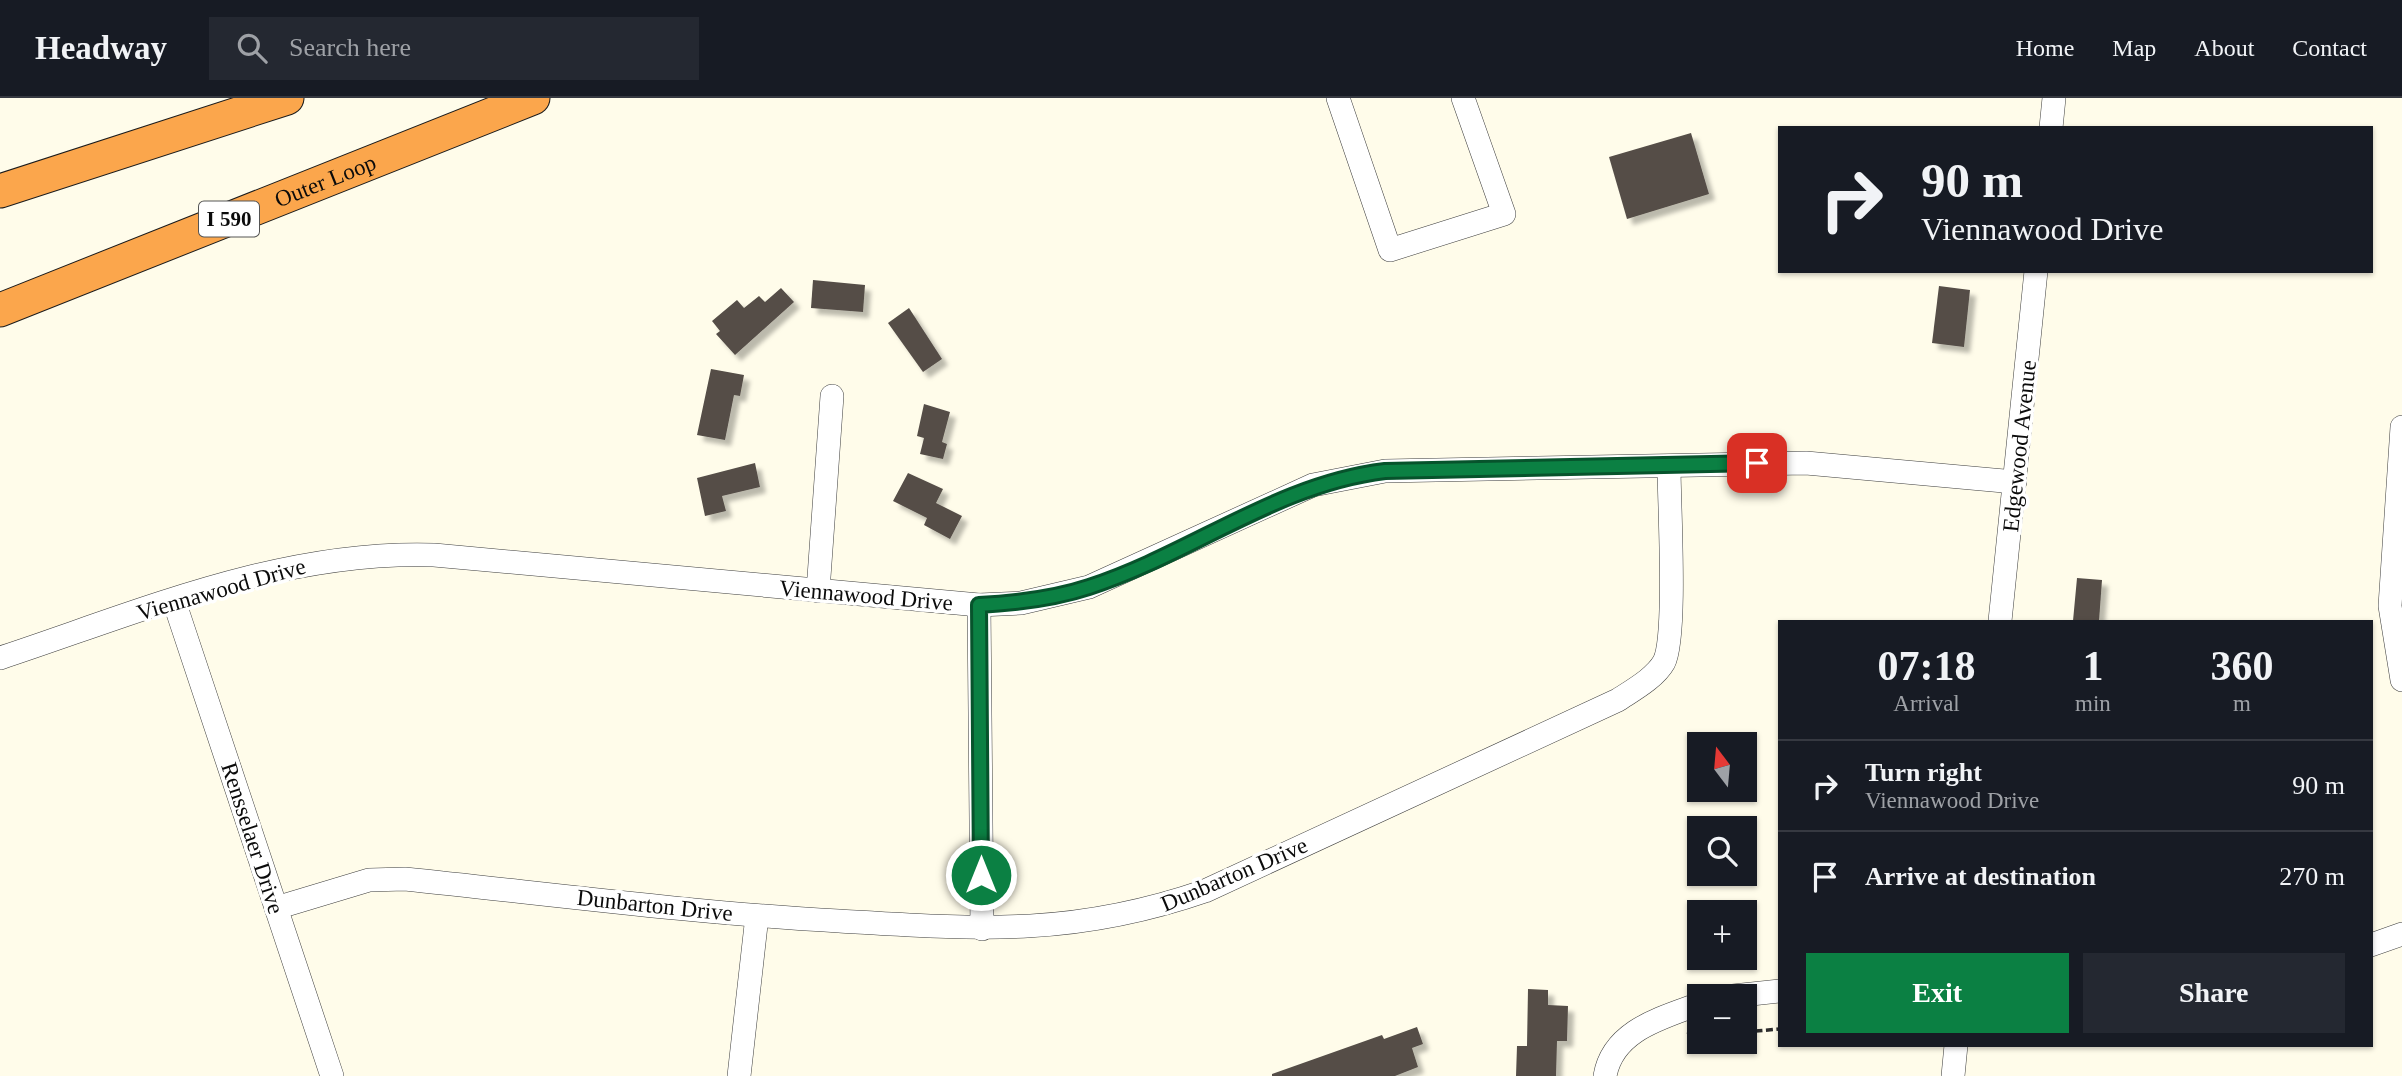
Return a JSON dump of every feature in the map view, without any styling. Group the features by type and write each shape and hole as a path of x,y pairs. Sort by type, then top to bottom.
{"highway":[{"path":"0,191 287,98"},
{"name":"Outer Loop","path":"0,310 533,98"}],"street":[{"path":"1338,98 1390,250 1504,214 1463,98"},
{"path":"2050,126 2053,98"},
{"name":"Edgewood Avenue","path":"2000,620 2036,273"},
{"path":"818,591 832,396"},
{"path":"2401,439 2390,606 2402,680"},
{"name":"Viennawood Drive","path":"0,658 226,583 293,566 364,555 411,554 979,605 1021,603 1089,587 1313,485 1385,471 1806,463 2015,482"},
{"name":"Dunbarton Drive","path":"276,908 369,880 405,879 757,916 982,929 1060,926 1157,908 1205,891 1618,700 1644,682 1663,662 1671,633 1669,466"},
{"name":"Rensselaer Drive","path":"174,601 332,1076"},
{"path":"979,605 982,929"},
{"path":"739,1076 757,916"},
{"path":"2373,944 2402,934"},
{"path":"1757,993 1778,991"},
{"path":"1605,1076 1615,1051 1627,1037 1642,1026 1687,1009"},
{"path":"1953,1076 1956,1047"}],"path":[{"path":"1757,1031 1778,1029"}],"building":[{"path":"1691,133 1709,194 1627,219 1609,157"},
{"path":"813,280 865,285 863,312 811,308"},
{"path":"1939,286 1970,290 1964,347 1932,343"},
{"path":"781,288 794,302 735,355 716,334 720,331 712,321 737,300 744,308 759,296 765,302"},
{"path":"909,308 942,359 923,372 888,323"},
{"path":"711,369 744,375 740,396 734,395 725,440 697,435"},
{"path":"924,404 950,412 942,442 947,444 943,459 920,454 924,438 917,436"},
{"path":"755,463 760,487 722,496 726,511 705,516 697,478"},
{"path":"908,473 943,489 936,503 962,516 950,539 924,525 927,518 893,501"},
{"path":"2077,578 2102,580 2099,620 2073,620"},
{"path":"1528,989 1548,990 1548,1005 1568,1006 1567,1041 1557,1041 1556,1076 1516,1076 1517,1046 1527,1046"},
{"path":"1417,1027 1423,1044 1412,1048 1418,1067 1395,1076 1272,1076 1382,1035 1384,1039"}],"route":[{"path":"981,875 979,605 1021,603 1089,587 1313,485 1360,474 1385,471 1757,463"}]}
